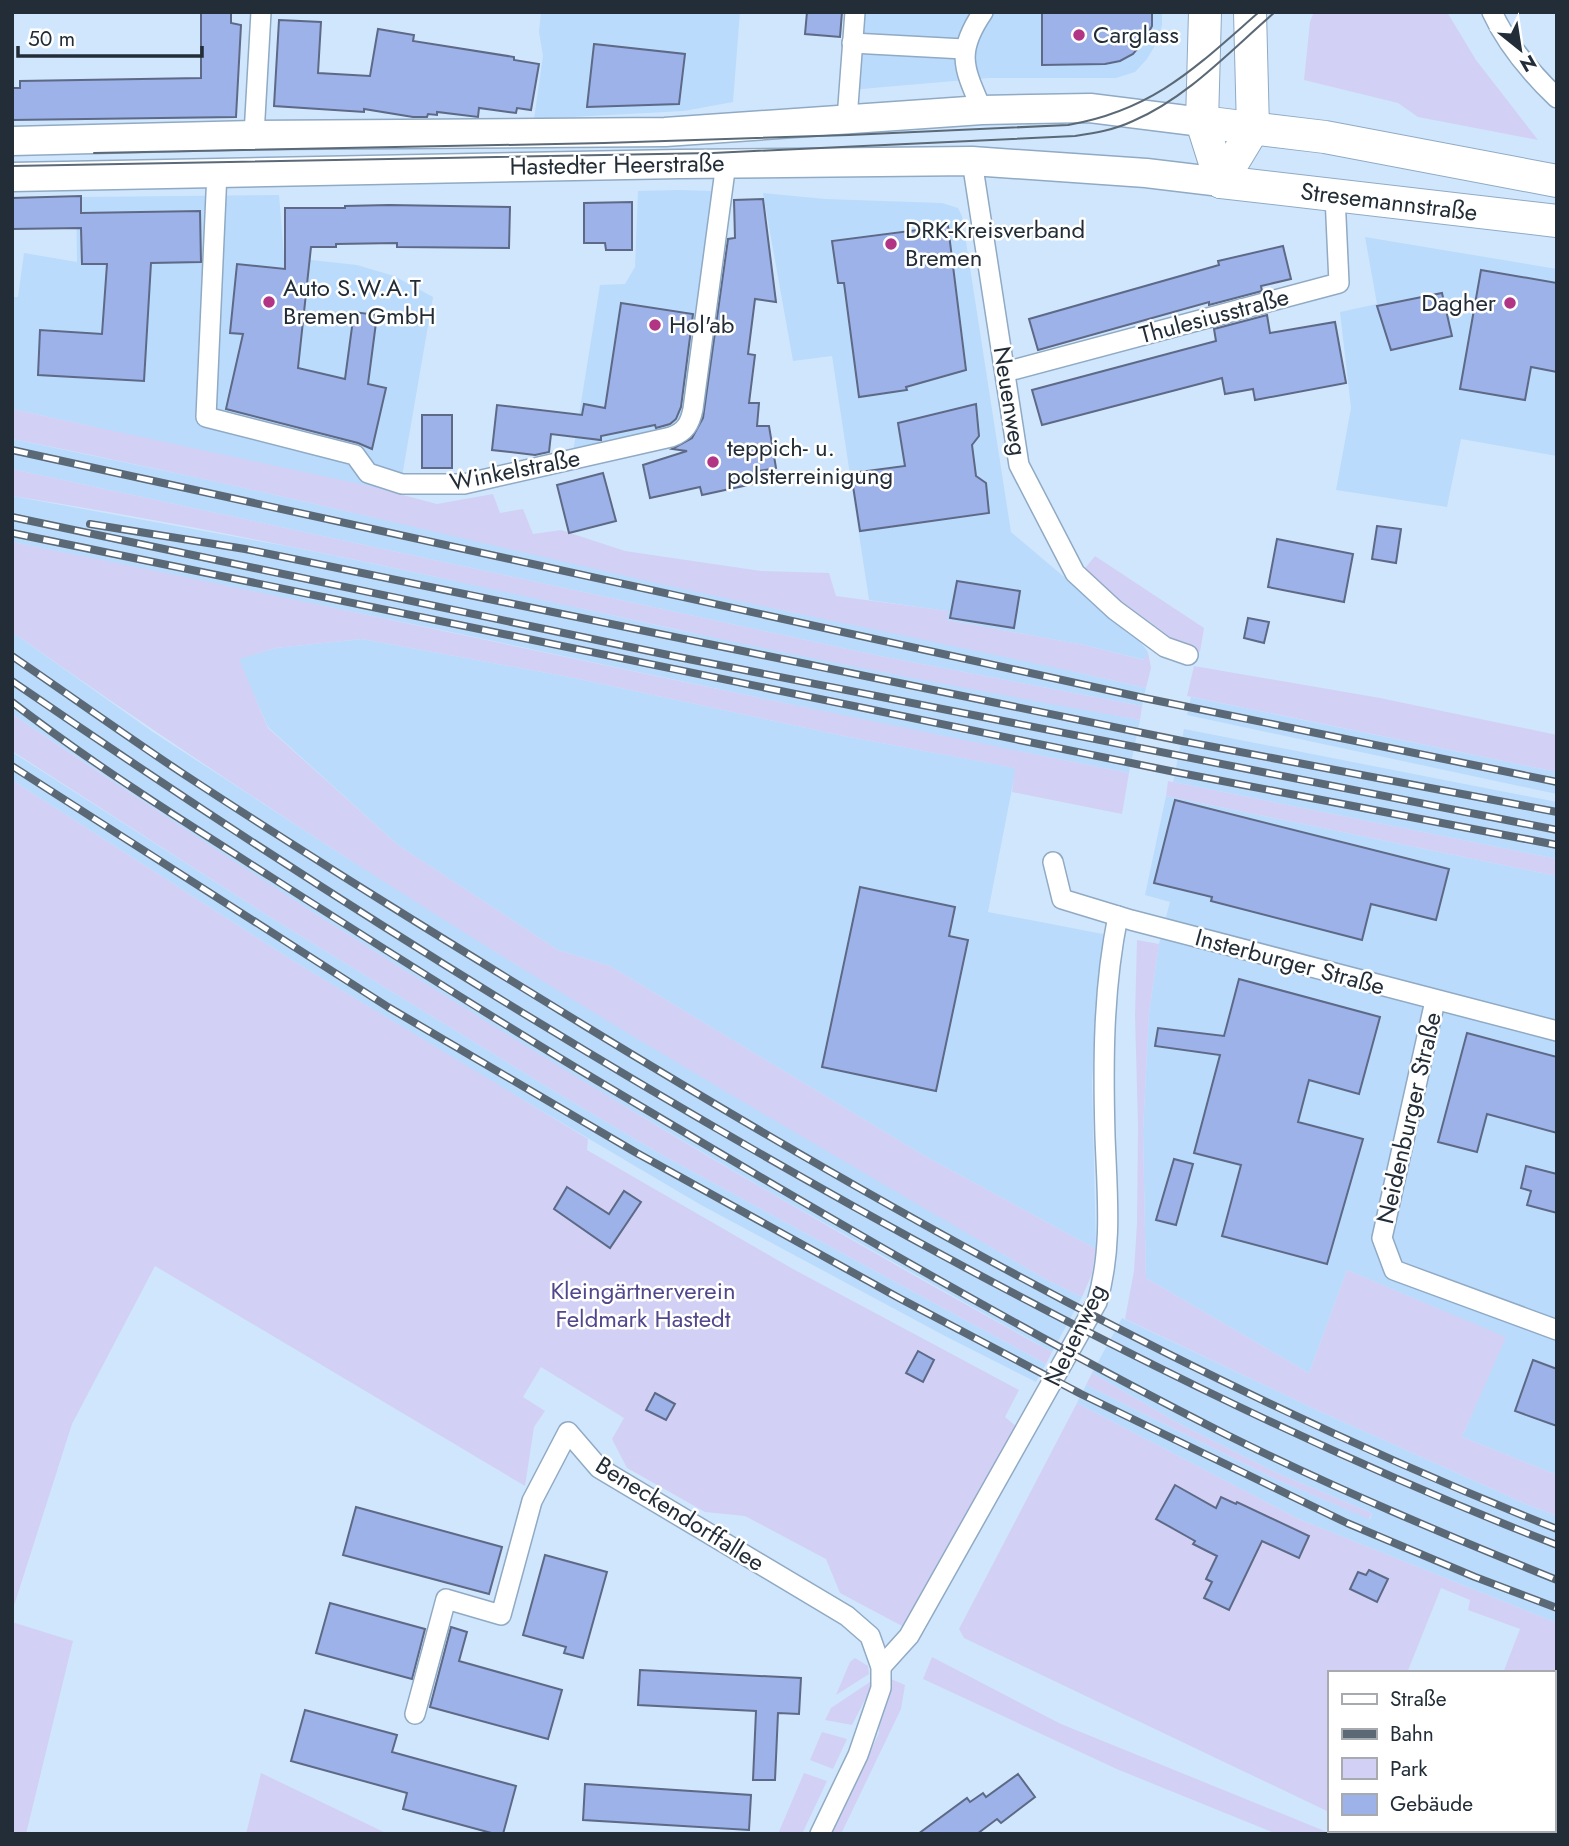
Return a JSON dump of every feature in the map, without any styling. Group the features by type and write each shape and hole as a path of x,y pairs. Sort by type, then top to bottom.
{"main road":[{"path":"1205,12 1202,122 1221,182"},
{"path":"1221,182 1253,129 1250,12"},
{"name":"Hastedter Heerstraße","path":"12,141 254,135 665,132 982,110 1090,108 1253,129"},
{"name":"Stresemannstraße","path":"1253,129 1325,137 1557,181"},
{"name":"Hastedter Heerstraße","path":"12,177 972,161 1146,173 1221,182"},
{"name":"Stresemannstraße","path":"1221,182 1557,221"}],"street":[{"path":"254,135 261,12"},
{"path":"847,119 855,12"},
{"path":"982,110 966,73 964,49 983,12"},
{"path":"1492,12 1498,27 1534,76 1557,98"},
{"path":"852,43 964,49"},
{"name":"Neuenweg","path":"972,161 1020,464 1075,573 1115,610 1165,647 1188,655"},
{"name":"Winkelstraße","path":"217,172 206,417 355,456 368,474 402,484 464,484 671,437 681,433 688,425 693,409 726,163"},
{"name":"Thulesiusstraße","path":"1005,372 1339,283 1335,195"},
{"name":"Insterburger Straße","path":"1053,862 1062,899 1435,1001 1557,1031"},
{"name":"Neuenweg","path":"881,1667 909,1636 1097,1302 1104,1279 1108,1248 1104,1082 1106,1015 1111,951 1118,916"},
{"name":"Neidenburger Straße","path":"1435,1001 1382,1238 1394,1270 1557,1329"},
{"name":"Beneckendorffallee","path":"415,1714 446,1599 501,1615 532,1501 568,1433 599,1468 847,1616 870,1636 881,1667"},
{"path":"820,1834 858,1755 881,1688 881,1667"}],"shaded area":[{"path":"541,12 740,12 733,102 684,111 534,119 543,56 539,32"},
{"path":"856,12 1162,12 1162,25 1157,42 1147,59 1135,72 1116,78 989,78 850,90"},
{"path":"638,191 714,191 686,419 679,428 573,452 600,285 625,284 635,267"},
{"path":"763,193 825,199 942,203 958,208 962,216 1011,532 1139,640 1148,652 1145,660 1084,645 947,620 947,611 869,600 832,356 793,361"},
{"path":"279,195 284,257 357,265 394,276 433,297 399,494 12,409 12,297 18,297 24,253 77,262 76,197"},
{"path":"1365,237 1557,269 1557,456 1461,439 1447,507 1336,490 1351,408 1340,312 1377,304"},
{"path":"12,439 1146,688 1142,706 880,656 12,469"},
{"path":"12,496 297,548 678,630 1140,720 1129,773 12,542"},
{"path":"12,632 153,732 520,967 1045,1279 1082,1297 1052,1352 773,1194 540,1056 243,868 12,714"},
{"path":"362,639 574,678 844,736 1016,768 988,912 1103,934 1092,1082 1096,1249 923,1155 610,966 558,950 398,845 268,727 238,659 276,648"},
{"path":"1191,697 1557,772 1557,794 1187,715"},
{"path":"1184,729 1557,802 1557,859 1173,782"},
{"path":"12,752 273,919 662,1155 1046,1364 1036,1382 701,1205 287,957 12,780"},
{"path":"1166,796 1557,876 1557,1475 1462,1437 1505,1337 1347,1270 1309,1373 1146,1278 1143,1131 1149,1013 1159,944 1170,902 1145,895"},
{"path":"1122,1318 1319,1411 1557,1516 1557,1623 1299,1519 1077,1403 1086,1385 1273,1478 1370,1519 1372,1513 1275,1472 1178,1423 1092,1373"}],"green space":[{"path":"1314,12 1447,12 1476,60 1538,140 1418,117 1398,103 1304,80 1310,22"},
{"path":"12,409 369,486 437,504 493,494 500,513 523,509 533,534 561,530 625,551 761,571 829,573 836,596 948,611 947,620 1084,645 1144,660 1148,652 1151,668 1146,688 661,584 256,491 12,439"},
{"path":"12,469 880,656 1142,706 1140,720 791,654 262,541 12,496"},
{"path":"12,542 1129,773 1122,814 1012,792 1015,768 844,736 574,678 362,639 276,648 239,659 268,728 398,845 558,950 610,966 923,1155 1096,1249 1092,1274 1082,1297 1045,1279 518,966 263,803 12,632"},
{"path":"1095,556 1204,628 1200,652 1151,628 1082,572"},
{"path":"1194,666 1380,698 1557,735 1557,772 1187,696"},
{"path":"12,714 395,965 655,1125 1052,1352 1046,1364 662,1155 273,919 12,751"},
{"name":"Kleingärtnerverein Feldmark Hastedt","path":"12,780 287,957 588,1139 587,1150 793,1269 1019,1390 1005,1417 1018,1428 904,1627 840,1593 826,1559 745,1516 705,1512 627,1468 612,1439 624,1418 541,1367 523,1397 545,1411 534,1427 525,1486 155,1266 72,1424 12,1612"},
{"path":"1168,781 1557,859 1557,876 1166,796"},
{"path":"1137,940 1159,944 1149,1013 1143,1131 1146,1278 1309,1373 1347,1270 1506,1337 1462,1437 1557,1475 1557,1516 1319,1411 1125,1319 1134,1271 1137,1223"},
{"path":"1092,1373 1178,1423 1275,1472 1372,1513 1369,1519 1273,1478 1086,1385"},
{"path":"1077,1403 1299,1519 1557,1623 1557,1834 1443,1834 1555,1832 1555,1671 1504,1671 1520,1629 1468,1610 1470,1600 1441,1588 1408,1671 1328,1671 1328,1812 964,1638 959,1629"},
{"path":"12,1622 73,1641 26,1834 12,1834"},
{"path":"932,1657 1061,1724 1332,1834 1277,1834 1119,1770 923,1679"},
{"path":"855,1658 868,1666 869,1674 836,1695 850,1662"},
{"path":"891,1679 905,1685 901,1709 841,1834 832,1834 879,1733"},
{"path":"870,1682 870,1690 852,1725 825,1720 831,1708"},
{"path":"822,1732 847,1739 833,1769 810,1760"},
{"path":"261,1773 388,1834 246,1834"},
{"path":"804,1773 827,1781 802,1834 778,1834"}],"building":[{"path":"201,12 231,12 231,23 241,25 236,117 12,120 12,88 20,88 20,81 201,78"},
{"path":"807,12 842,12 840,37 805,34"},
{"path":"1042,12 1152,12 1152,26 1133,54 1120,61 1105,64 1042,65"},
{"path":"279,20 321,22 318,73 370,76 378,29 414,35 413,41 514,57 514,60 539,64 531,110 517,108 516,113 479,108 478,117 437,112 437,115 413,117 364,109 364,112 274,106"},
{"path":"594,44 685,54 679,104 587,107"},
{"path":"81,196 81,213 200,211 201,262 151,263 144,381 38,375 40,330 102,334 107,264 82,264 81,228 12,229 12,198"},
{"path":"763,199 776,302 755,299 748,354 755,355 749,403 759,403 757,426 769,426 776,468 759,471 762,482 702,495 700,487 650,498 643,465 687,451 672,449 692,438 703,418 728,239 735,238 734,200"},
{"path":"632,202 632,250 606,250 605,243 584,243 584,203"},
{"path":"389,205 510,207 509,248 397,247 397,243 311,247 298,368 345,379 354,312 377,315 368,384 386,388 372,449 226,409 243,334 230,333 237,264 285,269 285,208"},
{"path":"948,226 966,370 906,387 907,390 859,397 844,283 838,283 832,241"},
{"path":"1283,246 1291,279 1261,286 1262,291 1209,305 1209,302 1038,350 1029,319 1219,265 1218,261"},
{"path":"1481,270 1557,283 1557,372 1531,367 1525,400 1460,389"},
{"path":"1442,293 1452,336 1391,350 1377,306"},
{"path":"621,303 693,314 681,407 676,419 656,428 655,425 601,436 601,440 551,434 549,452 535,455 492,450 497,405 582,415 584,404 605,408"},
{"path":"1267,315 1270,333 1335,322 1346,383 1255,400 1253,389 1225,394 1222,378 1042,425 1032,390 1216,341 1214,329"},
{"path":"976,404 979,436 972,445 976,476 986,483 989,513 860,531 851,473 905,466 898,423"},
{"path":"422,415 452,415 452,468 422,468"},
{"path":"603,473 616,521 569,533 557,485"},
{"path":"1377,526 1401,529 1396,563 1372,559"},
{"path":"1277,539 1353,554 1344,602 1268,587"},
{"path":"957,581 1020,591 1014,628 950,618"},
{"path":"1248,618 1269,622 1264,643 1244,638"},
{"path":"1175,800 1449,869 1436,920 1371,904 1362,940 1211,901 1212,897 1154,883"},
{"path":"860,887 955,907 949,936 968,940 936,1091 822,1067"},
{"path":"1239,979 1380,1017 1359,1094 1309,1080 1298,1122 1363,1139 1327,1264 1222,1236 1241,1165 1194,1153 1220,1055 1155,1046 1158,1028 1224,1036"},
{"path":"1467,1033 1557,1057 1557,1133 1487,1114 1477,1152 1438,1142"},
{"path":"1174,1159 1193,1164 1176,1225 1156,1220"},
{"path":"1526,1166 1557,1174 1557,1213 1527,1205 1531,1191 1521,1188"},
{"path":"567,1187 609,1214 624,1191 641,1202 610,1248 554,1209"},
{"path":"918,1351 934,1360 923,1382 906,1373"},
{"path":"1533,1360 1557,1369 1557,1426 1515,1411"},
{"path":"655,1393 675,1404 666,1420 646,1410"},
{"path":"1175,1485 1216,1508 1221,1497 1309,1536 1299,1558 1262,1541 1229,1610 1204,1598 1212,1582 1206,1579 1217,1556 1193,1544 1195,1541 1156,1519"},
{"path":"356,1507 502,1547 489,1594 343,1555"},
{"path":"545,1555 607,1572 583,1658 564,1653 566,1647 523,1635"},
{"path":"1369,1570 1388,1579 1377,1602 1350,1589 1358,1572 1366,1575"},
{"path":"330,1603 425,1629 412,1679 316,1653"},
{"path":"451,1627 467,1632 459,1661 562,1690 548,1739 430,1707"},
{"path":"640,1670 801,1678 799,1714 778,1713 775,1780 753,1780 756,1711 638,1705"},
{"path":"305,1710 397,1735 392,1752 516,1786 503,1834 403,1809 407,1793 291,1761"},
{"path":"1018,1774 1035,1797 1001,1823 997,1819 977,1834 918,1834 967,1798 970,1802 983,1793 986,1797"},
{"path":"585,1784 751,1795 749,1830 583,1820"}],"tram line":[{"path":"94,153 604,143 1068,125 1125,109 1172,84 1259,12"},
{"path":"12,166 713,153 1075,136 1126,124 1172,100 1275,12"}],"railway":[{"path":"12,450 1144,698 1557,782"},
{"path":"12,517 673,656 1557,830"},
{"path":"90,524 245,549 1182,741 1557,812"},
{"path":"12,533 1175,772 1557,845"},
{"path":"12,656 182,773 334,871 590,1029 824,1168 1063,1300 1184,1362 1431,1477 1557,1529"},
{"path":"12,681 217,819 425,953 637,1082 851,1205 1023,1298 1198,1387 1376,1470 1557,1545"},
{"path":"12,702 75,748 205,835 434,980 598,1081 910,1264 1068,1352 1229,1436 1310,1475 1557,1580"},
{"path":"12,766 388,1007 635,1152 899,1298 1081,1394 1347,1523 1557,1608"}],"place":[{"name":"Carglass","path":"1079,35"},
{"name":"DRK-Kreisverband Bremen","path":"891,244"},
{"name":"Auto S.W.A.T Bremen GmbH","path":"269,302"},
{"name":"Dagher","path":"1510,303"},
{"name":"Hol'ab","path":"655,325"},
{"name":"teppich- u. polsterreinigung","path":"713,462"}]}
